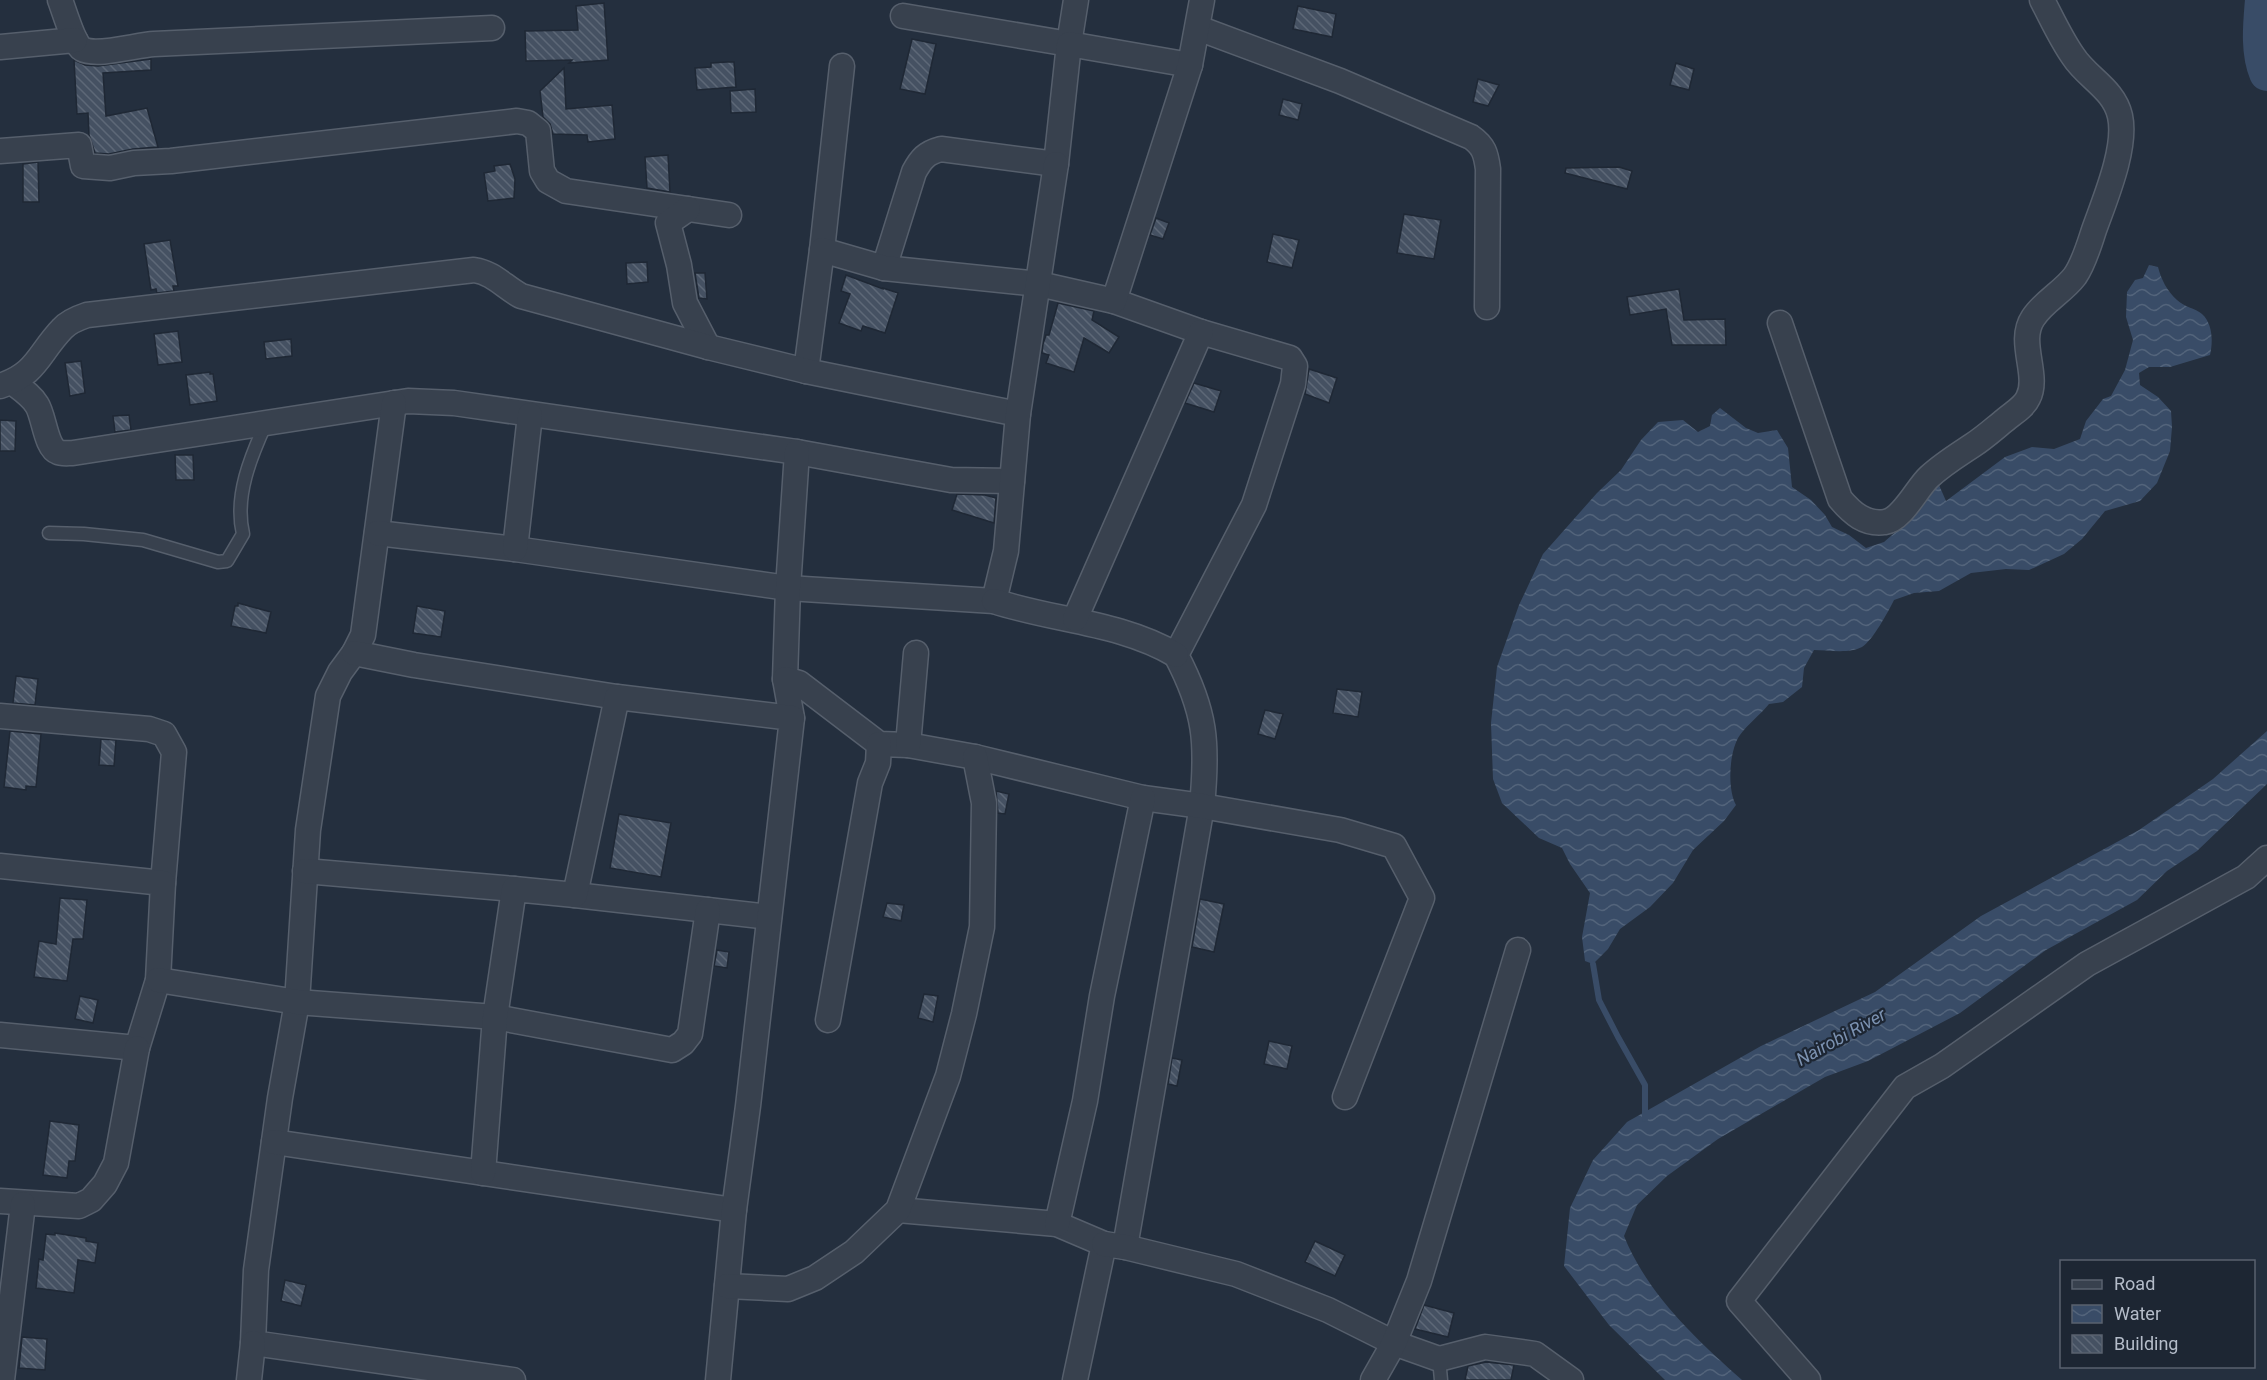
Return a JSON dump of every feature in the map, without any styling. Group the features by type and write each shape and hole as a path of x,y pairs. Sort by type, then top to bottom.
{"street":[{"path":"60,0 77,46 84,51 94,52 143,45 286,40 492,28"},
{"path":"994,601 1006,551 1018,414 1039,284 1056,164 1069,44 1077,0"},
{"path":"1114,301 1190,65 1202,0"},
{"path":"1780,323 1840,499 1853,515 1868,521 1887,522 1899,514 1927,479 2021,407 2028,398 2031,386 2027,335 2031,320 2039,309 2075,276 2114,174 2119,149 2120,117 2113,96 2082,69 2072,56 2042,0"},
{"path":"903,16 1190,65"},
{"path":"1198,28 1340,81 1471,137 1480,143 1486,154 1488,169 1487,307"},
{"path":"0,47 75,40"},
{"path":"806,371 842,66"},
{"path":"0,152 79,145 83,166 110,168 134,163 171,161 517,121 528,123 538,131 542,171 548,181 566,191 729,215"},
{"path":"884,268 914,172 921,159 929,152 941,149 1056,164"},
{"path":"688,209 668,223 679,265 685,303 708,347"},
{"path":"822,250 884,268 1039,284 1114,301 1200,332 1290,358 1295,366 1293,384 1254,505 1176,654"},
{"path":"6,384 35,366 62,328 87,315 474,270 492,275 522,296 708,347 806,371 1018,414"},
{"path":"1075,620 1200,332"},
{"path":"6,384 33,398 39,408 51,446 56,452 62,453 408,401 454,403 797,452 951,480 1012,481"},
{"path":"249,1380 256,1270 297,1002 308,830 328,696 363,635 394,403"},
{"path":"515,549 530,415"},
{"path":"718,1380 735,1210 792,718 786,679 788,588 797,452"},
{"path":"377,533 515,549 788,588 994,601 1142,637 1176,654 1192,684 1204,726 1206,763 1202,806 1114,1246 1075,1380"},
{"path":"354,653 414,665 617,697 792,718"},
{"path":"908,745 916,653"},
{"path":"786,679 799,683 879,744 908,745 975,758 1143,798 1340,830 1395,846 1422,898 1345,1097"},
{"path":"575,896 617,697"},
{"path":"0,716 149,729 164,734 174,752 158,980 137,1048 116,1163 105,1184 92,1200 79,1206 11,1203 2,1380"},
{"path":"828,1020 870,783 878,763 879,744"},
{"path":"727,1287 788,1289 815,1278 854,1252 898,1210 948,1076 964,1014 982,927 984,803 975,758"},
{"path":"1057,1224 1085,1101 1102,996 1143,798"},
{"path":"1808,1380 1739,1300 1905,1087 1942,1066 2087,964 2246,877 2267,858"},
{"path":"0,866 163,884"},
{"path":"305,871 514,889 769,917"},
{"path":"483,1173 495,1017 514,889"},
{"path":"158,980 297,1002 495,1017 672,1050 683,1043 690,1034 708,910"},
{"path":"1373,1380 1394,1343 1419,1281 1518,950"},
{"path":"0,1035 137,1048"},
{"path":"274,1142 735,1210"},
{"path":"898,1210 1057,1224 1114,1246 1236,1274 1328,1310 1394,1343 1440,1370 1485,1347 1535,1354 1571,1380"},
{"path":"253,1343 513,1380"}],"lane":[{"path":"49,533 144,540 218,562 227,561 243,534 241,525 245,478 249,462 266,423"}],"water":[{"path":"2149,265 2158,267 2165,285 2177,300 2206,318 2212,339 2210,355 2170,367 2149,367 2139,373 2140,385 2158,397 2171,411 2170,451 2157,483 2140,501 2105,511 2082,539 2064,554 2029,570 2006,569 1971,573 1939,591 1914,593 1894,600 1875,632 1862,647 1845,651 1814,650 1804,668 1802,687 1783,702 1769,704 1743,731 1736,742 1730,780 1736,805 1724,821 1693,850 1673,883 1650,907 1620,929 1608,949 1593,964 1585,961 1582,937 1590,893 1562,848 1539,838 1502,803 1493,779 1491,723 1497,667 1519,605 1543,554 1597,493 1621,470 1641,440 1658,422 1683,420 1698,432 1710,426 1712,415 1720,408 1746,428 1758,433 1777,430 1788,448 1792,487 1811,500 1825,515 1832,527 1849,535 1866,548 1884,542 1939,485 1946,501 2005,457 2032,447 2054,449 2080,439 2086,421 2103,399 2111,396 2125,370 2133,340 2126,317 2127,292 2135,280 2143,278"},
{"name":"Nairobi River","path":"2267,731 2267,784 2197,851 2167,871 2137,900 2046,950 1960,1013 1868,1061 1825,1077 1718,1139 1667,1176 1637,1205 1624,1236 1646,1277 1690,1332 1742,1380 1665,1380 1609,1325 1564,1266 1570,1208 1593,1160 1627,1122 1761,1046 1875,992 1981,916 2139,830 2213,779"}],"building":[{"path":"604,3 608,60 569,63 572,60 526,61 525,31 578,30 576,6"},
{"path":"1298,6 1336,14 1332,37 1293,29"},
{"path":"912,39 936,44 925,94 900,89"},
{"path":"151,59 151,70 103,73 106,116 147,108 158,147 109,154 95,153 89,135 88,113 77,114 74,60 85,65 98,66"},
{"path":"734,62 736,87 697,90 695,68 711,67 711,63"},
{"path":"1676,63 1694,69 1689,90 1670,85"},
{"path":"564,68 566,109 612,105 615,139 588,142 587,135 553,134 550,124 543,117 540,91"},
{"path":"1478,79 1499,85 1488,106 1473,102"},
{"path":"755,89 756,112 731,113 730,91"},
{"path":"1283,99 1302,104 1298,120 1279,115"},
{"path":"668,155 670,192 647,188 645,157"},
{"path":"38,162 39,202 23,202 23,164"},
{"path":"510,164 515,179 514,198 488,201 484,173 495,171 494,166"},
{"path":"1619,167 1632,171 1627,189 1565,173 1566,168"},
{"path":"1404,214 1441,220 1434,259 1397,253"},
{"path":"1156,218 1169,223 1163,239 1150,235"},
{"path":"1273,234 1299,240 1292,268 1267,262"},
{"path":"170,240 178,286 173,286 174,291 157,293 156,289 151,290 144,244"},
{"path":"647,262 648,282 627,284 626,263"},
{"path":"695,273 705,273 707,299 699,298"},
{"path":"846,275 898,293 885,333 863,326 861,331 839,323 850,294 841,291"},
{"path":"1679,289 1684,320 1725,319 1726,345 1672,345 1666,309 1630,315 1627,297"},
{"path":"1058,303 1094,311 1092,320 1119,337 1109,353 1084,338 1074,372 1046,363 1049,355 1042,353 1043,344 1046,335 1049,335"},
{"path":"178,331 182,362 158,365 154,334"},
{"path":"291,339 292,356 266,359 264,342"},
{"path":"81,361 85,393 70,396 65,363"},
{"path":"1309,369 1337,378 1329,403 1305,394"},
{"path":"210,372 213,374 217,401 190,405 186,375"},
{"path":"1194,383 1221,391 1214,412 1185,403"},
{"path":"129,415 131,430 115,432 113,416"},
{"path":"0,420 16,421 15,451 0,451"},
{"path":"175,455 193,455 194,480 176,480"},
{"path":"957,494 985,495 996,498 994,523 952,510"},
{"path":"238,603 271,612 266,633 231,626 235,606 238,606"},
{"path":"417,606 445,611 441,637 413,633"},
{"path":"16,676 38,679 35,705 13,703"},
{"path":"1337,689 1362,692 1358,717 1333,713"},
{"path":"1265,710 1283,714 1275,739 1258,734"},
{"path":"10,731 41,734 36,787 26,786 26,790 4,787"},
{"path":"101,739 116,740 114,766 99,765"},
{"path":"996,791 1009,794 1005,814 998,813"},
{"path":"619,814 671,823 661,877 610,868"},
{"path":"60,898 87,900 83,939 73,939 67,981 34,977 39,941 56,944"},
{"path":"1200,899 1224,904 1214,952 1192,947"},
{"path":"887,903 904,905 901,921 883,917"},
{"path":"717,950 729,952 727,968 714,966"},
{"path":"924,994 938,996 933,1022 918,1018"},
{"path":"80,996 98,1000 93,1023 75,1019"},
{"path":"1269,1041 1292,1046 1287,1069 1264,1064"},
{"path":"1172,1058 1182,1060 1177,1086 1168,1084"},
{"path":"50,1121 79,1125 75,1161 69,1161 67,1178 43,1175"},
{"path":"55,1233 86,1238 86,1241 98,1243 95,1263 78,1260 74,1293 36,1288 39,1259 43,1260 46,1234 55,1235"},
{"path":"1315,1241 1345,1255 1335,1276 1305,1262"},
{"path":"285,1280 306,1285 301,1306 281,1301"},
{"path":"1424,1305 1454,1313 1448,1337 1415,1329"},
{"path":"22,1337 47,1339 45,1370 19,1368"},
{"path":"1486,1362 1514,1365 1511,1380 1465,1380 1468,1366"}],"waterway":[{"path":"2255,0 2262,10"},
{"path":"2263,0 2261,47 2267,73"},
{"path":"1593,964 1599,1000 1645,1085 1645,1119"}]}
